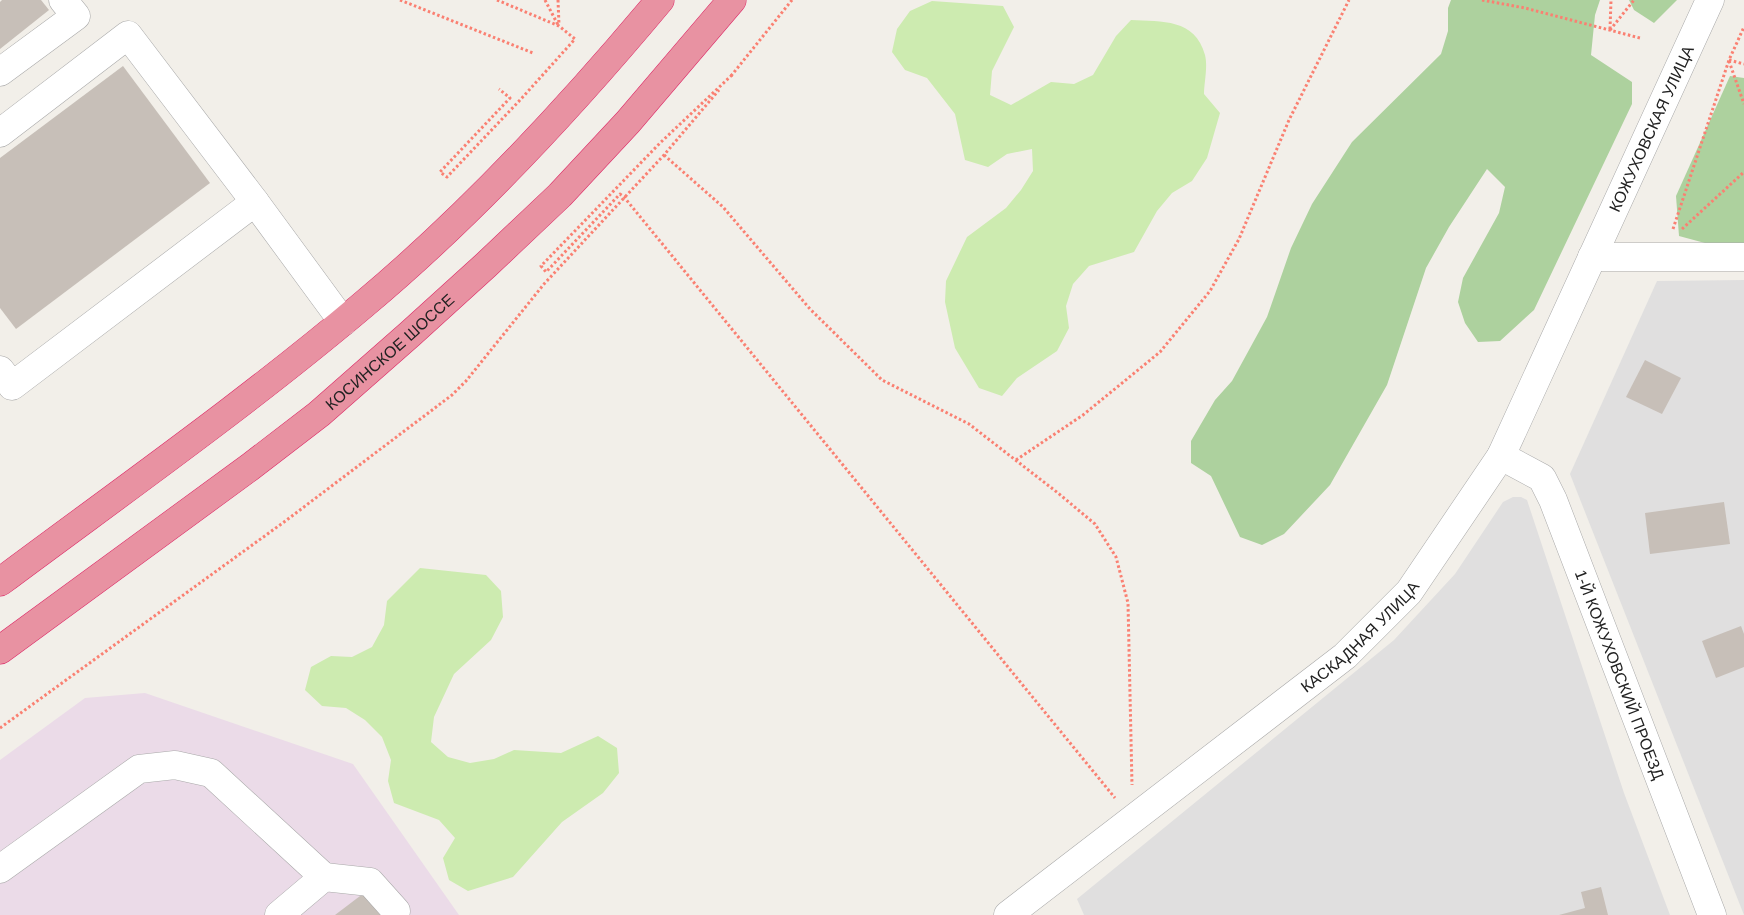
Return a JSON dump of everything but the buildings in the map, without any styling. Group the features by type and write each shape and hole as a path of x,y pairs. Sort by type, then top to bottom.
{"highway":[{"path":"0,582 211,425 343,322 428,247 508,169 595,77 660,0"},
{"name":"КОСИНСКОЕ ШОССЕ","path":"0,650 250,467 319,414 410,334 560,194 634,115 732,0"}],"street":[{"path":"0,72 76,16 63,0"},
{"name":"КОЖУХОВСКАЯ УЛИЦА","path":"1592,258 1710,0"},
{"path":"0,133 128,35 255,202 343,322"},
{"path":"0,370 12,386 255,202"},
{"path":"1592,258 1744,256"},
{"name":"КАСКАДНАЯ УЛИЦА","path":"1008,915 1034,907 1126,811 1352,650 1410,592 1501,456 1592,258"},
{"name":"1-Й КОЖУХОВСКИЙ ПРОЕЗД","path":"1501,456 1542,478 1553,500 1712,915"},
{"path":"0,869 139,769 176,765 211,773 324,877 370,882 396,911"},
{"path":"279,915 324,877"}],"path":[{"path":"400,0 533,53"},
{"path":"496,0 559,26 575,39 447,177 440,172 510,98 499,89"},
{"path":"545,0 559,26"},
{"path":"558,0 559,26"},
{"path":"0,728 284,522 452,395 466,381 544,284 664,154 732,76 792,0"},
{"path":"1016,460 1083,415 1160,352 1210,292 1239,239 1289,120 1349,0"},
{"path":"1482,0 1525,8 1640,38"},
{"path":"1610,30 1611,0"},
{"path":"1610,30 1634,0"},
{"path":"1672,232 1729,60 1744,27"},
{"path":"1729,60 1744,64"},
{"path":"1729,60 1744,104"},
{"path":"732,76 660,143 541,266 546,272 620,194 624,197 1126,811"},
{"path":"664,154 723,207 810,309 882,380 969,424 1095,524 1116,557 1128,603 1126,811"},
{"path":"1675,235 1744,172"}],"shaded area":[{"path":"1744,280 1744,915 1570,474 1657,281"},
{"path":"1513,497 1521,497 1527,500 1624,793 1670,915 1084,915 1077,899 1394,640 1455,574 1503,502"},
{"path":"145,693 353,764 459,915 0,915 0,760 85,698"}],"green space":[{"path":"1451,0 1600,0 1595,15 1591,55 1632,82 1632,104 1534,310 1500,341 1478,342 1465,323 1458,302 1463,278 1499,213 1505,187 1487,169 1449,227 1426,268 1387,385 1330,485 1284,534 1262,545 1240,537 1211,476 1191,463 1191,441 1215,400 1232,381 1267,317 1291,248 1312,204 1352,142 1441,54 1448,31 1448,8"},
{"path":"1629,0 1677,0 1654,23 1634,10"},
{"path":"932,1 1003,6 1014,27 992,71 990,95 1011,105 1051,82 1074,84 1093,75 1116,36 1131,20 1176,24 1194,34 1200,43 1206,60 1204,94 1220,113 1207,158 1192,181 1172,193 1157,211 1134,252 1089,266 1073,284 1066,306 1069,328 1057,351 1017,378 1002,396 979,388 955,348 945,302 946,281 967,237 1006,208 1021,190 1033,171 1032,149 1007,154 988,167 965,160 955,114 927,78 905,70 892,52 897,29 910,11"},
{"path":"1730,76 1744,78 1744,245 1716,246 1679,236 1676,196"},
{"path":"420,568 486,575 501,591 503,617 491,640 454,674 434,717 431,742 448,757 470,763 494,759 514,750 561,753 598,736 617,748 619,773 603,793 562,822 513,877 468,891 449,880 443,858 455,838 439,820 394,803 388,781 391,760 382,737 365,720 346,708 322,706 305,690 311,667 331,656 352,657 372,647 384,625 387,601"}]}
